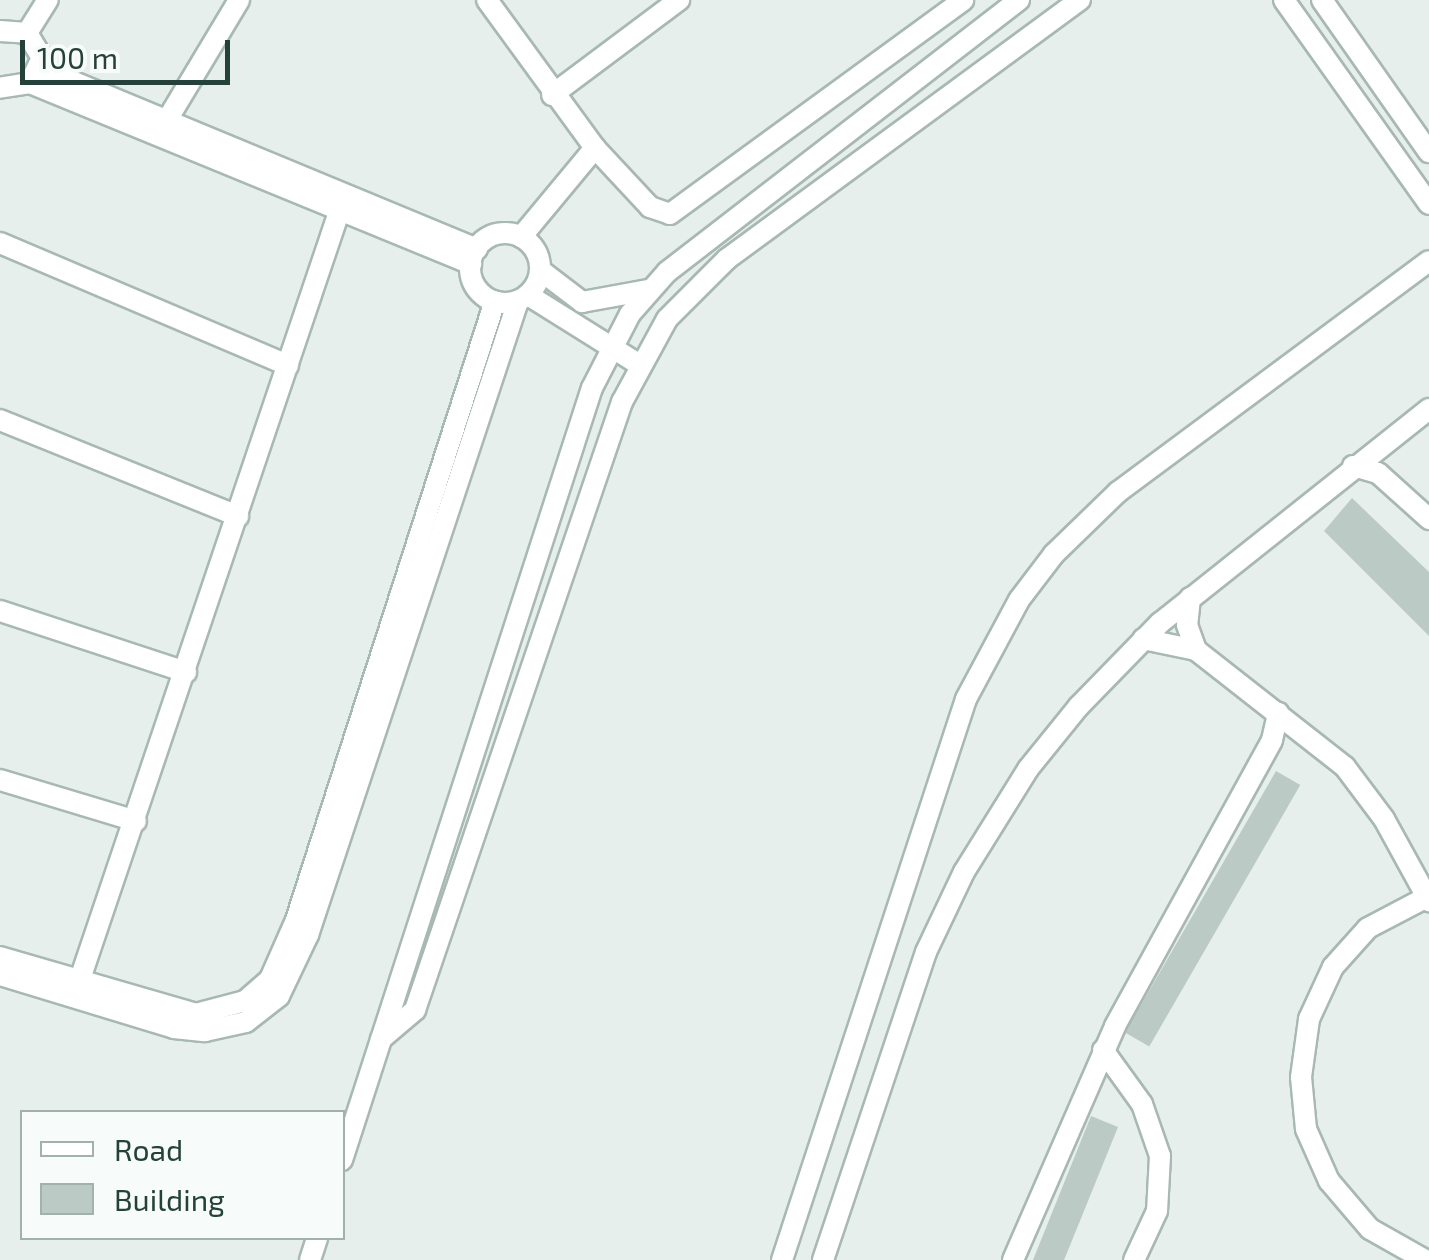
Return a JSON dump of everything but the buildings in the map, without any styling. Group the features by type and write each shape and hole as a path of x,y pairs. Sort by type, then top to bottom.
{"street":[{"path":"27,34 48,0"},
{"path":"167,120 239,0"},
{"path":"488,0 552,94 596,148 650,207 681,212 963,0"},
{"path":"552,94 678,0"},
{"path":"345,1151 611,347 649,290 1019,0"},
{"path":"1284,0 1429,204"},
{"path":"1322,0 1429,152"},
{"path":"382,1039 415,1010 622,402 667,319 726,259 1073,2"},
{"path":"0,31 27,34 40,48 35,76"},
{"path":"35,76 339,212 474,256"},
{"path":"0,88 35,76 167,120 474,256"},
{"path":"521,237 596,148"},
{"path":"79,982 339,212"},
{"path":"640,365 523,298 495,301 476,287 474,256 496,234 521,237 533,247 540,270 582,302 649,290"},
{"path":"0,243 288,365"},
{"path":"782,1260 966,699 1018,600 1074,532 1118,492 1429,261"},
{"path":"419,567 523,298 540,270"},
{"path":"0,975 174,1028 204,1032 246,1022 279,996 298,961 360,747 419,567 495,301"},
{"path":"822,1260 910,994 964,872 1053,737 1143,640 1190,598 1429,408"},
{"path":"0,420 238,516"},
{"path":"1387,440 1389,480"},
{"path":"1353,466 1389,480 1429,519"},
{"path":"1190,598 1187,624 1196,650"},
{"path":"0,611 186,672"},
{"path":"1143,640 1196,650 1345,767 1384,819 1428,899 1368,928 1333,967 1310,1019 1301,1077 1306,1129 1329,1181 1370,1229 1424,1260"},
{"path":"1013,1260 1103,1050 1266,750 1278,713"},
{"path":"1266,750 1318,745"},
{"path":"0,957 196,1014 230,1008 258,991 279,964 360,747"},
{"path":"0,780 136,821"},
{"path":"1103,1050 1134,1091 1155,1133 1161,1180 1152,1226 1134,1260"},
{"path":"1087,1084 1111,1082 1134,1091"}]}
